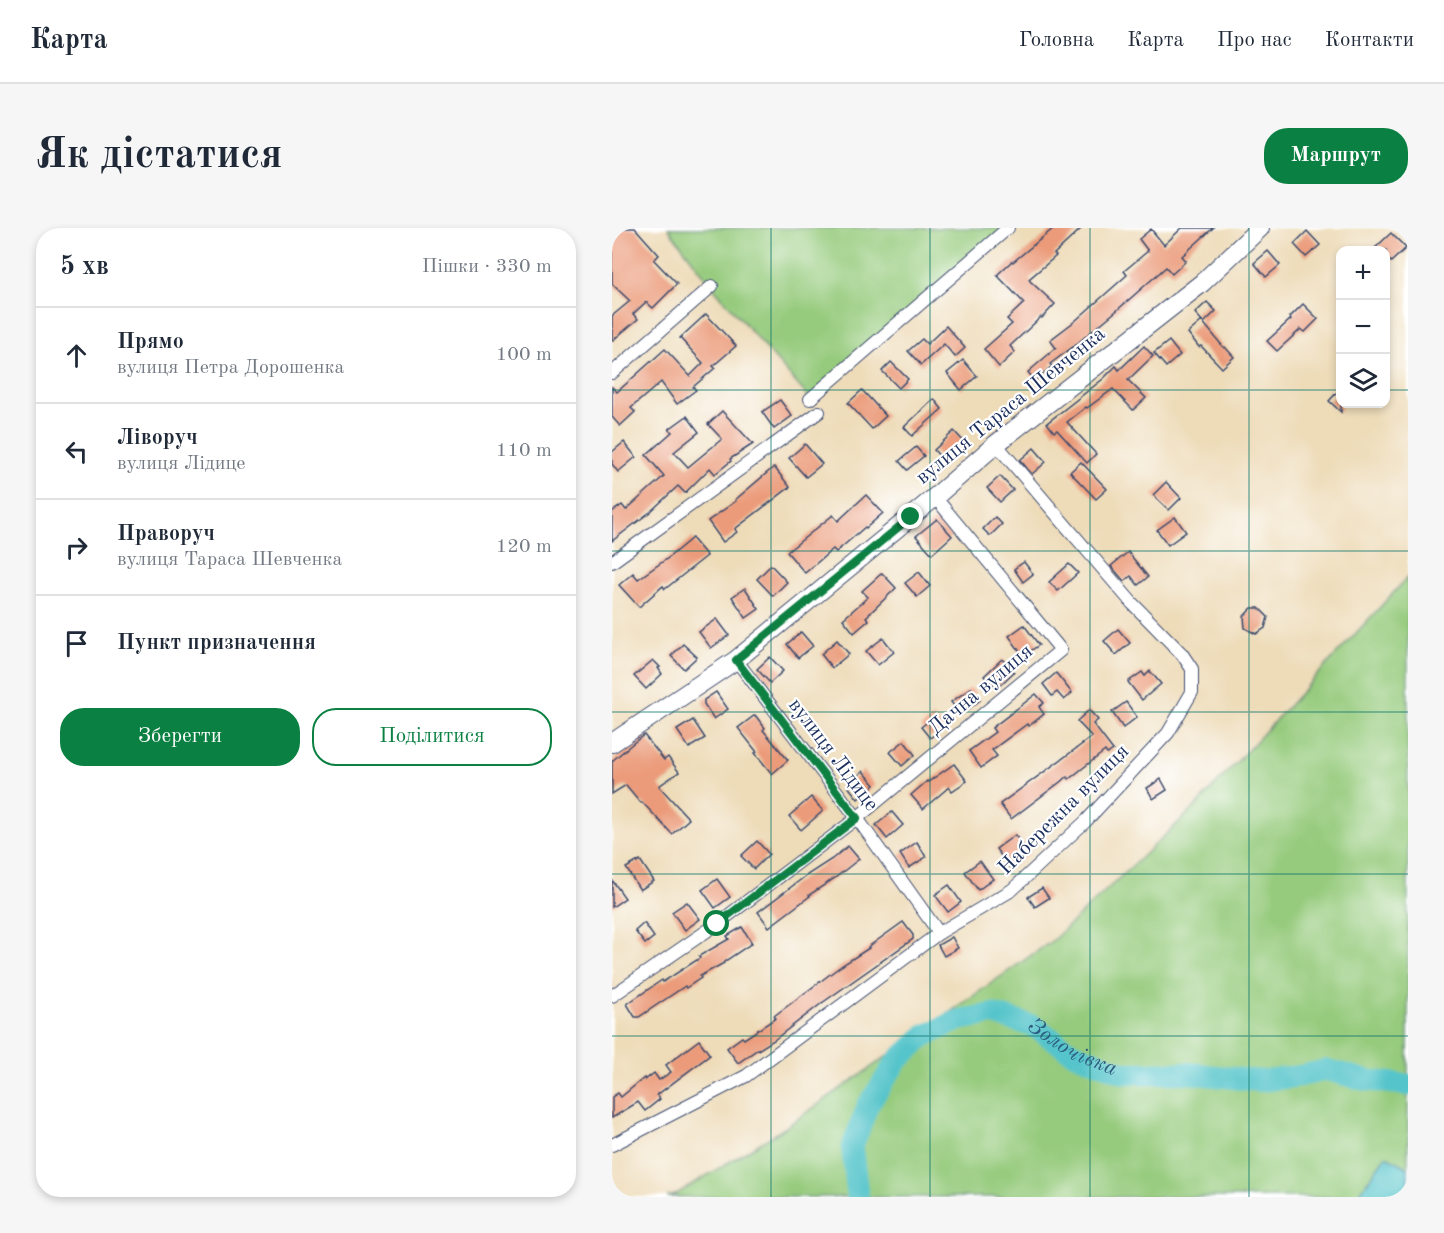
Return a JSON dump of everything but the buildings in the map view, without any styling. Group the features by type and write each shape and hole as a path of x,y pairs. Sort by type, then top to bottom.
{"main road":[{"name":"вулиця Тараса Шевченка","path":"612,742 736,660 996,444 1202,283 1260,228"}],"street":[{"path":"810,399 1008,228"},
{"path":"612,373 712,286"},
{"path":"612,562 819,412"},
{"name":"Набережна вулиця","path":"612,1145 746,1076 939,933 1012,890 1086,821 1168,733 1192,692 1192,669 1182,654 1131,603 996,444"},
{"name":"Дачна вулиця","path":"857,818 1061,650 935,497"},
{"name":"вулиця Лідице","path":"736,660 857,818 939,933"},
{"path":"612,996 717,924 857,818"}],"green space":[{"path":"668,228 1008,228 810,399 712,286"},
{"path":"1408,577 1408,1168 1386,1156 1357,1197 667,1197 675,1195 780,1131 1053,940 1195,807"}],"water":[{"path":"1386,1156 1408,1168 1408,1197 1357,1197"}],"waterway":[{"name":"Золочівка","path":"858,1197 852,1148 868,1105 897,1061 924,1036 959,1020 993,1014 1033,1026 1073,1053 1124,1073 1188,1073 1260,1081 1327,1070 1365,1080 1408,1085"}],"route":[{"path":"717,924 857,818 736,660 911,517"}]}
